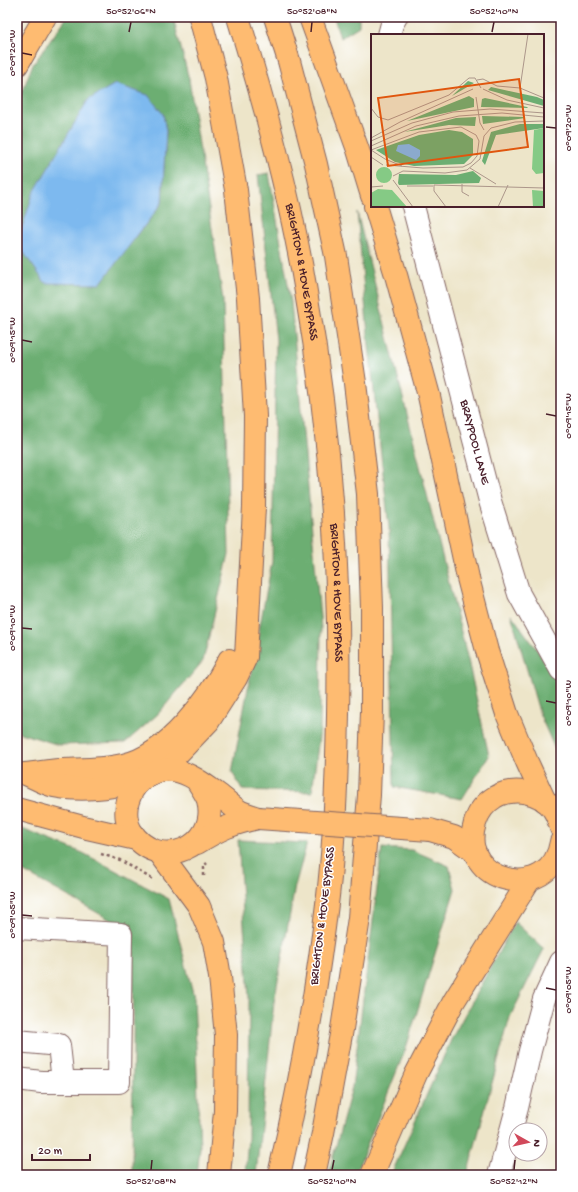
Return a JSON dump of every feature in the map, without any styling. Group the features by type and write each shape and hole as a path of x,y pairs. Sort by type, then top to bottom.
{"highway":[{"path":"17,65 45,17"},
{"path":"162,770 208,722 236,678 246,657 254,507 255,416 248,298 236,190 216,78 200,17"},
{"name":"BRIGHTON & HOVE BYPASS","path":"238,17 281,170 305,284 323,402 334,515 339,649 337,771 328,895 295,1108 279,1175"},
{"path":"275,17 289,61 316,164 336,256 355,383 368,494 371,578 372,703 369,795 359,918 342,1029 314,1175"},
{"path":"310,17 358,150 371,193"},
{"path":"375,207 396,275 429,396 468,578 486,651 507,714 527,762 556,816"},
{"path":"21,772 96,770 125,765 146,756 166,743 186,723 221,675 233,651 248,608"},
{"path":"258,818 241,812 220,795 196,779 174,770 162,770 149,774 138,782 131,792 127,804 126,816 136,839 146,847 159,852 172,853 191,847 220,829 236,822 258,818 430,830 454,837 475,852"},
{"path":"21,772 54,786 84,789 138,782"},
{"path":"191,847 203,833 208,822 209,811 208,800 196,779"},
{"path":"546,871 516,881 503,879 491,873 482,864 475,852 473,828 477,817 484,806 494,798 507,793 520,791 533,794 556,816"},
{"path":"17,810 136,839"},
{"path":"430,830 477,817"},
{"path":"372,1175 416,1074 454,1001 556,858 561,842"},
{"path":"159,852 200,906 214,942 220,977 226,1036 224,1111 220,1175"}],"street":[{"path":"389,34 396,17"},
{"name":"BRAYPOOL LANE","path":"413,207 490,501 519,594 561,670"},
{"path":"17,928 122,934 119,1082 41,1082 17,1079"},
{"path":"499,1175 544,999 561,962"},
{"path":"17,1042 59,1044 63,1082"}],"green space":[{"path":"67,17 173,17 189,79 223,300 229,554 203,661 158,714 125,743 59,745 17,732 17,106 32,66","holes":["163,114 166,131 162,203 133,241"]},
{"path":"334,17 359,17 359,26 340,38"},
{"path":"269,173 291,302 321,628 320,729 312,792 242,790 232,772 272,562 276,340 258,175"},
{"path":"357,212 468,660 489,756 462,799 394,787 389,528 369,346"},
{"path":"511,614 561,687 561,763 540,715"},
{"path":"17,827 83,853 169,899 194,997 200,1148 197,1175 132,1175 134,933 17,868"},
{"path":"238,840 307,843 295,886 274,1002 256,1175 245,1175 248,1138 249,998"},
{"path":"382,848 412,850 449,866 455,889 406,1048 355,1175 328,1175 352,1087"},
{"path":"515,922 544,949 510,1017 467,1175 391,1175 451,1040"}],"water":[{"path":"115,84 148,95 163,114 166,131 162,203 100,284 45,283 17,243 33,194 88,100"}]}
